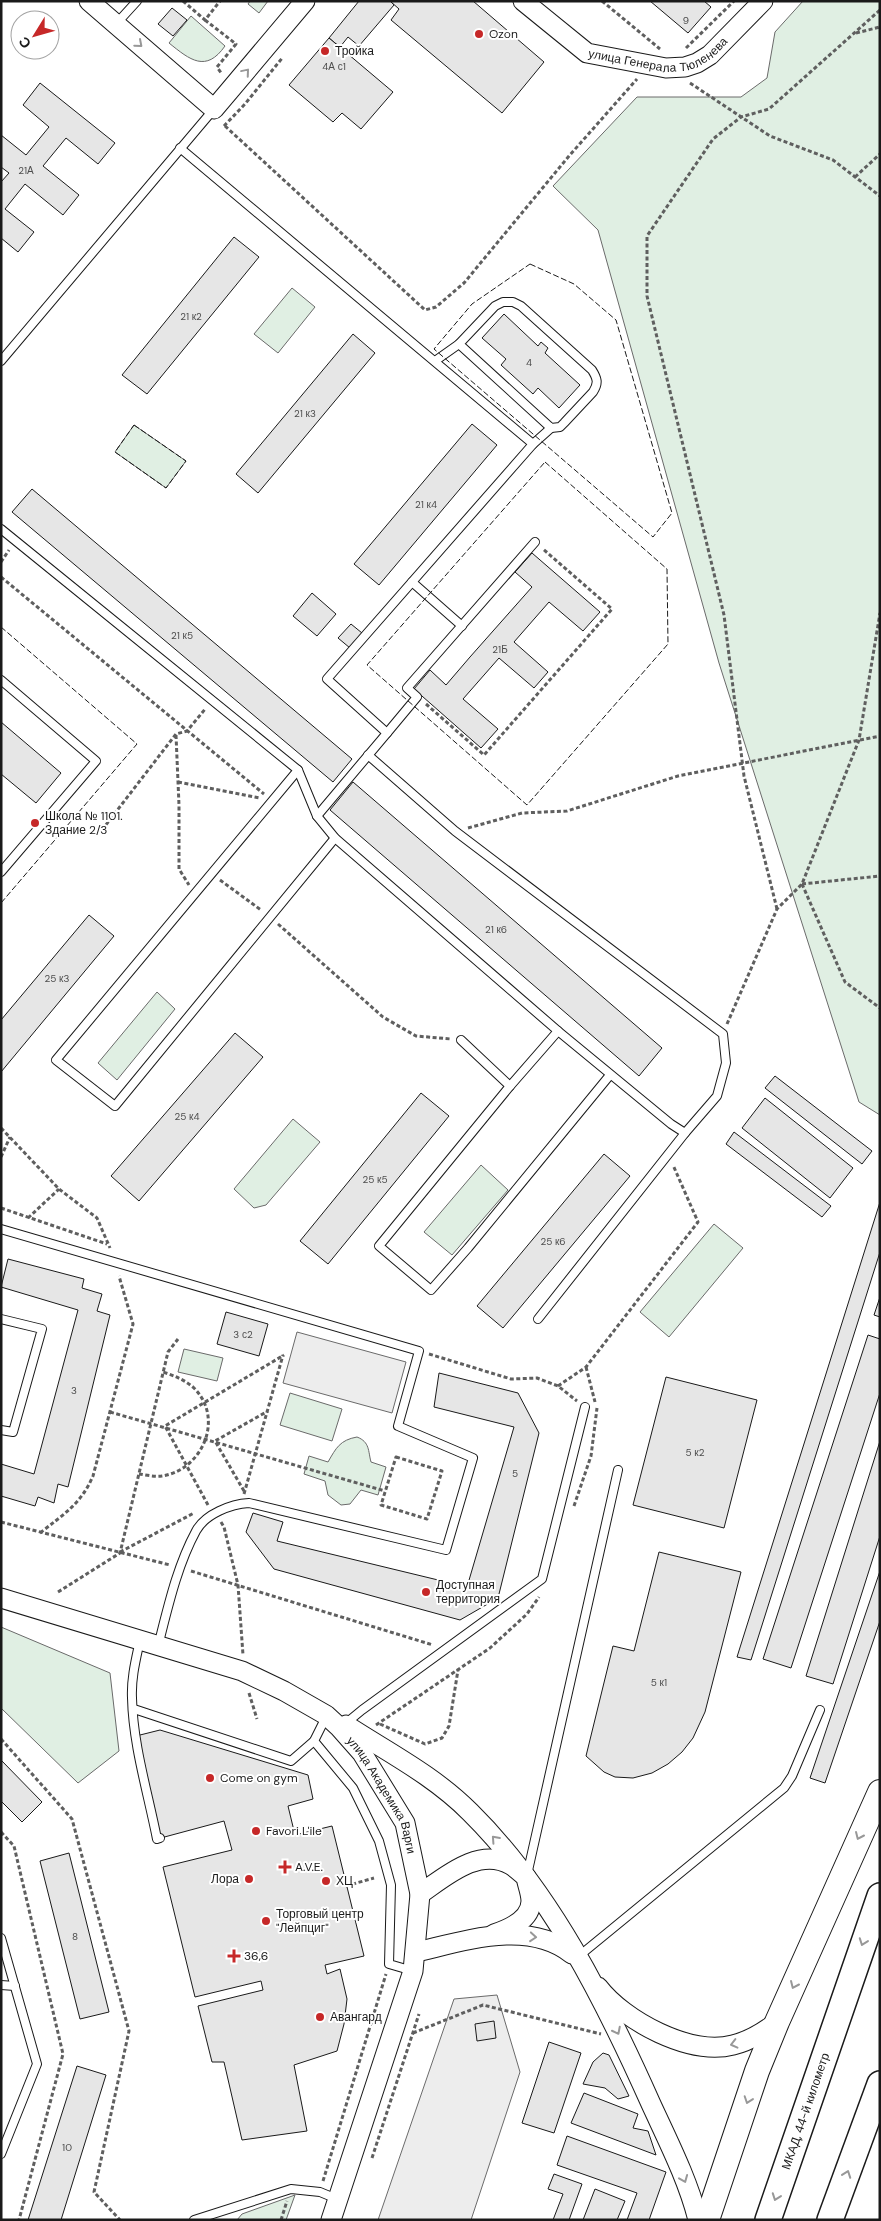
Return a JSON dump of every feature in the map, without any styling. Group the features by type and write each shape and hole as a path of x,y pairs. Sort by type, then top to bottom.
{"highway":[{"name":"МКАД, 44-й километр","path":"768,2220 880,1896"},
{"path":"830,2220 880,2084"}],"main road":[{"path":"708,2220 757,2072 777,2022 880,1792"}],"street":[{"path":"89,1 214,109 305,1"},
{"name":"улица Генерала Тюленева","path":"523,1 587,53 658,66 685,67 697,63 710,55 760,2"},
{"name":"улица Академика Варги","path":"1,1598 242,1671 310,1705 339,1726 362,1753 405,1822 420,1894 413,1971 331,2220"},
{"path":"310,1705 345,1724 432,1778 470,1811 526,1877 577,1958 631,2060 685,2184 698,2220"},
{"path":"420,1894 457,1869 476,1861 493,1859 510,1864 526,1877 531,1902 524,1919 505,1930 478,1939"},
{"path":"416,1952 478,1939 505,1936 538,1937 560,1944 577,1958 602,1991 633,2018 660,2033 682,2042 707,2048 734,2045 759,2036 777,2022"}],"lane":[{"path":"116,24 137,1"},
{"path":"1,361 214,109"},
{"path":"180,148 533,444"},
{"path":"387,733 327,679 533,444 551,428 560,427 597,386 597,378 585,364 521,306 512,302 502,302 494,306 459,344 434,361"},
{"path":"459,344 551,428"},
{"path":"1,529 298,770 317,816 335,838 558,1031 685,1134"},
{"path":"317,816 417,697 407,688 535,542"},
{"path":"412,582 462,626"},
{"path":"1,680 96,761 1,872"},
{"path":"368,755 456,831 723,1034 726,1063 717,1096 538,1319"},
{"path":"298,770 56,1060 115,1106 335,838"},
{"path":"558,1031 510,1086 380,1246 430,1290 468,1248 610,1074"},
{"path":"461,1040 510,1086"},
{"path":"1,1228 419,1351 398,1426 473,1458 446,1550 249,1502 227,1506 196,1531 149,1643 134,1670 132,1699 136,1736 157,1839 160,1838"},
{"path":"1,1319 42,1329 13,1432 1,1430"},
{"path":"345,1724 542,1580 585,1407"},
{"path":"526,1877 618,1470"},
{"path":"134,1709 292,1761 314,1741 326,1715"},
{"path":"577,1958 784,1788 792,1776 820,1710"},
{"path":"314,1741 353,1788 379,1841 391,1885 389,1964 413,1971"},
{"path":"1,1938 37,2064 1,2154"},
{"path":"1,1985 15,1986"},
{"path":"194,2220 291,2189 320,2192 338,2200"}],"path":[{"path":"183,1 236,44 217,67 245,104"},
{"path":"205,20 220,1"},
{"path":"225,126 425,310 436,306 464,283 569,156 658,66 662,51 602,1"},
{"path":"683,52 734,1"},
{"path":"777,909 742,764 724,615 647,296 647,236 713,139 742,117 769,109 880,10"},
{"path":"856,33 880,28"},
{"path":"658,66 770,136 833,160 880,196"},
{"path":"855,177 880,154"},
{"path":"417,697 484,755 612,609 535,542"},
{"path":"1,577 272,801"},
{"path":"723,1034 777,909 802,884 860,740 880,613"},
{"path":"102,830 176,734 188,731 212,700"},
{"path":"176,734 179,870 195,894"},
{"path":"456,831 522,813 567,811 678,776 880,736"},
{"path":"178,782 272,801"},
{"path":"212,874 270,917 383,1017 416,1036 461,1040"},
{"path":"802,884 880,876"},
{"path":"802,884 845,982 880,1008"},
{"path":"1,1128 60,1189 97,1218 114,1260 133,1324 94,1476 80,1500 40,1533"},
{"path":"1,1157 10,1137"},
{"path":"558,1386 586,1367 698,1222 668,1155"},
{"path":"28,1218 60,1189"},
{"path":"1,1208 108,1244"},
{"path":"120,1553 168,1352 178,1339"},
{"path":"419,1351 511,1379 537,1378 558,1386 585,1407"},
{"path":"165,1426 284,1355 240,1503"},
{"path":"573,1510 591,1456 598,1411 586,1367"},
{"path":"139,1474 160,1476 176,1473 201,1451 206,1438 208,1419 204,1403 195,1389 182,1379 164,1372"},
{"path":"215,1441 269,1410"},
{"path":"110,1412 165,1426 386,1491"},
{"path":"165,1426 208,1506 224,1527 238,1585 243,1650 242,1671 257,1718"},
{"path":"215,1441 244,1492"},
{"path":"396,1457 442,1471 427,1520 381,1505 386,1491 396,1457"},
{"path":"58,1592 120,1553 208,1506"},
{"path":"1,1522 180,1568 446,1649"},
{"path":"380,1724 490,1648 527,1614 543,1591"},
{"path":"362,1710 377,1725 380,1724 425,1744 442,1738 448,1726 458,1670"},
{"path":"1,1739 72,1819 129,2031 94,2192 120,2220"},
{"path":"346,1886 374,1878"},
{"path":"320,2192 389,1964"},
{"path":"413,2033 483,2005 608,2036"},
{"path":"370,2163 421,2007"}],"green space":[{"path":"250,1 268,1 259,13 248,4"},
{"path":"803,1 880,1 880,1115 859,1102 719,663 598,230 553,186 637,97 741,97 767,78 775,32"},
{"path":"191,16 225,46 211,59 198,61 191,59 169,43"},
{"path":"292,288 315,307 278,353 254,334"},
{"path":"134,425 186,461 166,488 115,452"},
{"path":"157,992 175,1009 117,1080 98,1063"},
{"path":"293,1119 320,1142 266,1205 254,1208 234,1189"},
{"path":"481,1165 508,1190 452,1255 424,1232"},
{"path":"714,1224 743,1248 669,1337 640,1312"},
{"path":"184,1349 223,1358 217,1381 178,1372"},
{"path":"290,1393 342,1409 332,1441 280,1425"},
{"path":"357,1437 366,1444 371,1462 386,1467 378,1495 361,1490 350,1504 341,1505 328,1495 325,1481 304,1474 309,1456 328,1462 339,1445 346,1440"},
{"path":"1,1627 110,1673 119,1751 78,1783 1,1708"},
{"path":"295,2195 286,2220 237,2220 242,2214"}],"shaded area":[{"path":"297,1332 406,1362 392,1413 283,1383"},
{"path":"497,1995 520,2072 471,2220 378,2220 454,1999"}],"building":[{"path":"359,1 390,1 394,5 359,46 348,37 340,47 329,38"},
{"path":"390,1 473,1 544,62 502,113 391,20 399,9"},
{"path":"650,1 704,1 711,7 688,33"},
{"path":"172,8 187,20 173,36 158,24"},
{"path":"329,38 393,92 361,129 342,113 333,122 289,85"},
{"path":"40,83 115,143 98,164 66,138 43,166 79,195 63,215 25,184 5,209 34,232 18,252 1,238 1,182 9,173 1,167 1,135 26,155 49,127 23,105"},
{"path":"234,237 259,257 147,394 122,375"},
{"path":"504,314 538,346 541,342 548,348 545,353 580,385 559,408 538,388 533,394 501,365 506,359 482,338"},
{"path":"353,334 375,353 258,493 236,474"},
{"path":"472,424 497,445 379,585 354,564"},
{"path":"32,489 352,759 333,782 12,512"},
{"path":"532,553 600,612 583,631 549,602 514,642 548,672 534,688 499,658 463,699 498,729 481,748 414,689 430,670 446,685 532,587 515,572"},
{"path":"312,593 336,614 317,636 293,616"},
{"path":"351,624 362,633 350,648 338,638"},
{"path":"1,722 61,773 36,803 1,774"},
{"path":"353,782 662,1048 639,1076 330,810"},
{"path":"89,915 114,936 1,1072 1,1020"},
{"path":"235,1033 263,1057 139,1201 111,1176"},
{"path":"775,1076 872,1151 862,1164 765,1088"},
{"path":"421,1093 449,1116 328,1264 300,1241"},
{"path":"765,1098 853,1168 830,1198 742,1128"},
{"path":"734,1132 831,1206 822,1217 726,1144"},
{"path":"604,1154 630,1176 503,1328 477,1306"},
{"path":"880,1202 880,1252 751,1660 737,1657"},
{"path":"8,1259 84,1279 82,1288 102,1294 97,1311 110,1315 68,1487 58,1484 54,1503 38,1497 35,1506 1,1496 1,1464 34,1474 78,1310 1,1287"},
{"path":"880,1297 880,1317 874,1315"},
{"path":"226,1312 268,1324 259,1356 217,1344"},
{"path":"868,1335 880,1339 880,1393 791,1668 763,1659"},
{"path":"439,1373 518,1393 539,1433 498,1598 460,1620 274,1569 246,1532 253,1513 283,1522 277,1541 467,1587 514,1427 434,1407"},
{"path":"666,1377 757,1400 724,1528 633,1505"},
{"path":"880,1441 880,1536 833,1684 806,1676"},
{"path":"659,1552 741,1572 705,1712 693,1738 682,1752 668,1764 652,1773 633,1778 615,1777 604,1772 586,1756 613,1646 634,1651"},
{"path":"880,1571 880,1621 825,1783 810,1778"},
{"name":"Торговый центр \"Лейпциг\"","path":"160,1730 308,1775 313,1799 288,1806 295,1835 332,1826 364,1956 325,1965 327,1974 340,1969 347,1999 344,2024 337,2051 294,2065 307,2131 242,2140 224,2062 212,2062 198,2006 263,1990 261,1981 195,1997 163,1867 232,1850 224,1821 157,1839 136,1736"},
{"path":"1,1760 42,1802 22,1822 1,1801"},
{"path":"69,1853 109,2012 80,2019 40,1861"},
{"path":"494,2021 496,2038 477,2041 475,2024"},
{"path":"549,2042 581,2053 554,2133 522,2123"},
{"path":"603,2053 609,2055 629,2096 618,2099 605,2088 583,2084 593,2062"},
{"path":"77,2066 106,2075 61,2220 28,2220"},
{"path":"584,2093 638,2114 633,2128 648,2131 656,2155 571,2123"},
{"path":"567,2136 666,2172 649,2220 627,2220 637,2193 557,2165"},
{"path":"554,2174 582,2184 569,2220 553,2220 563,2194 548,2189"},
{"path":"595,2189 625,2201 617,2220 583,2220"}],"fence":[{"path":"530,264 574,284 616,320 672,513 653,537 434,349 472,304 530,264"},
{"path":"134,425 186,461 166,488 115,452 134,425"},
{"path":"545,462 667,569 668,644 527,805 367,665 545,462"},
{"path":"1,627 137,744 1,903"}],"place":[{"name":"Ozon","path":"479,34"},
{"name":"Тройка","path":"325,51"},
{"name":"Школа № 1101. Здание 2/3","path":"35,823"},
{"name":"Доступная территория","path":"426,1592"},
{"name":"Come on gym","path":"210,1778"},
{"name":"Favori L'ile","path":"256,1831"},
{"name":"A.V.E.","path":"285,1867"},
{"name":"Лора","path":"249,1879"},
{"name":"ХЦ","path":"326,1881"},
{"name":"Торговый центр \"Лейпциг\"","path":"266,1921"},
{"name":"36,6","path":"234,1956"},
{"name":"Авангард","path":"320,2017"}]}
